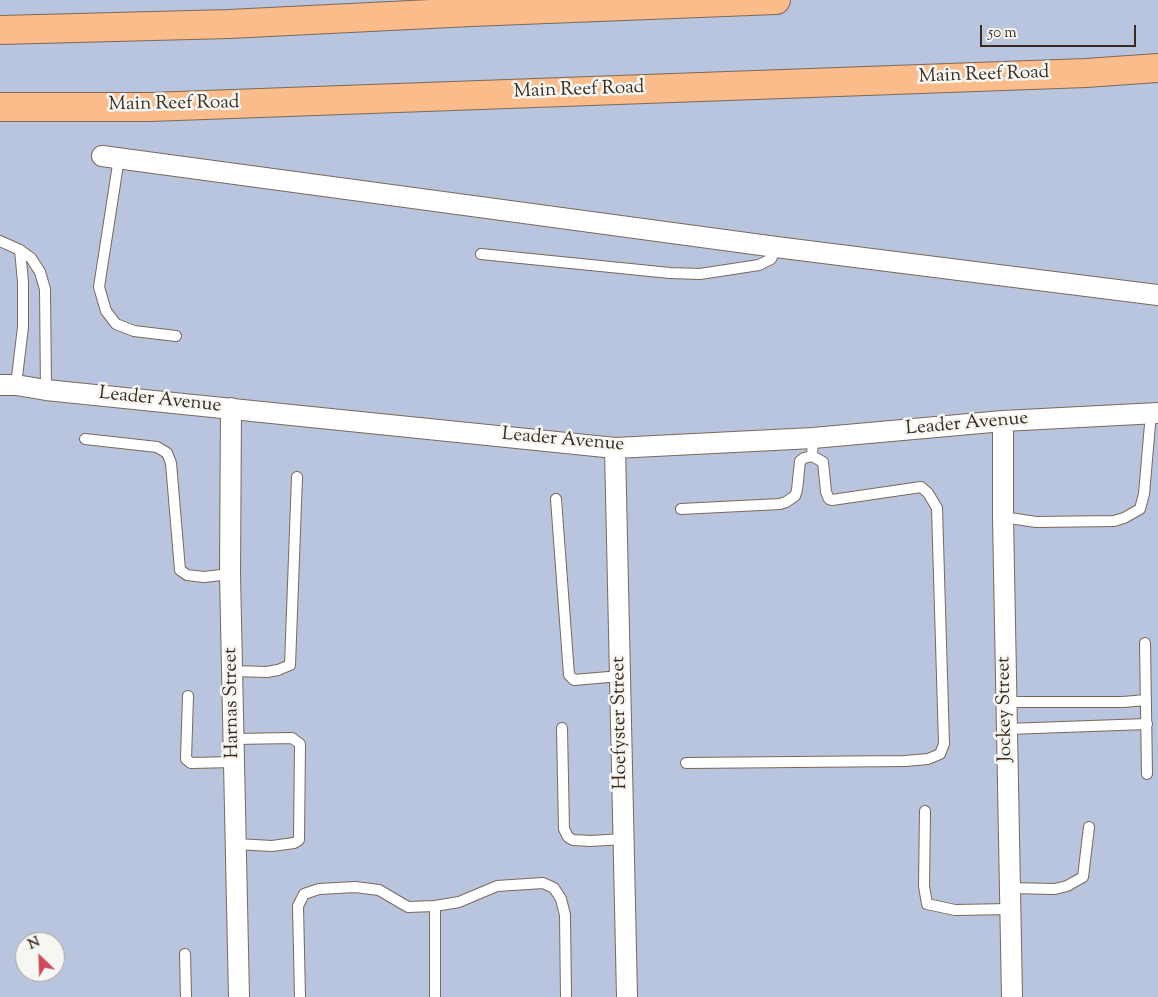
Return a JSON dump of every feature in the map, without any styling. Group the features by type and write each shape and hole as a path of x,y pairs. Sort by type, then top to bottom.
{"main road":[{"path":"0,30 229,24 776,0"},
{"name":"Main Reef Road","path":"0,107 150,107 1158,68"}],"street":[{"path":"111,157 776,247 1158,295"},
{"name":"Leader Avenue","path":"8,385 615,448 812,447 1003,421 1154,413"},
{"name":"Harnas Street","path":"231,408 230,574 239,997"},
{"name":"Jockey Street","path":"1003,421 1012,997"},
{"name":"Hoefyster Street","path":"615,448 627,997"}],"lane":[{"path":"111,157 99,287 106,310 116,324 134,331 176,336"},
{"path":"0,241 20,250 30,258 40,272 46,289 46,390"},
{"path":"481,254 670,273 700,274 759,265 771,259 776,247"},
{"path":"8,385 23,327 23,282 20,250"},
{"path":"1003,517 1036,522 1114,521 1140,509 1144,494 1154,413"},
{"path":"84,439 157,447 167,453 172,463 180,570 187,575 204,577 230,574"},
{"path":"681,509 780,504 786,502 795,496 800,461 812,447 823,462 826,492 832,500 921,487 928,493 937,508 944,734 944,744 940,754 928,759 905,761 686,764"},
{"path":"232,671 267,672 290,665 297,477"},
{"path":"556,499 569,675 574,680 620,676"},
{"path":"1146,643 1146,774"},
{"path":"188,696 186,759 191,763 234,762"},
{"path":"1006,702 1123,702 1146,700"},
{"path":"1007,730 1147,724"},
{"path":"562,728 564,829 568,837 573,840 591,841 623,839"},
{"path":"234,739 292,738 300,744 299,840 294,843 272,846 236,844"},
{"path":"925,811 924,886 927,904 955,910 1010,909"},
{"path":"1010,888 1055,889 1067,886 1083,878 1089,827"},
{"path":"300,997 298,906 304,894 319,888 355,887 379,890 408,907 435,906 459,902 497,886 543,883 554,888 562,899 565,915 566,997"},
{"path":"435,906 436,997"},
{"path":"185,954 186,997"}],"shaded area":[{"path":"0,0 1158,0 1158,997 0,997"}]}
